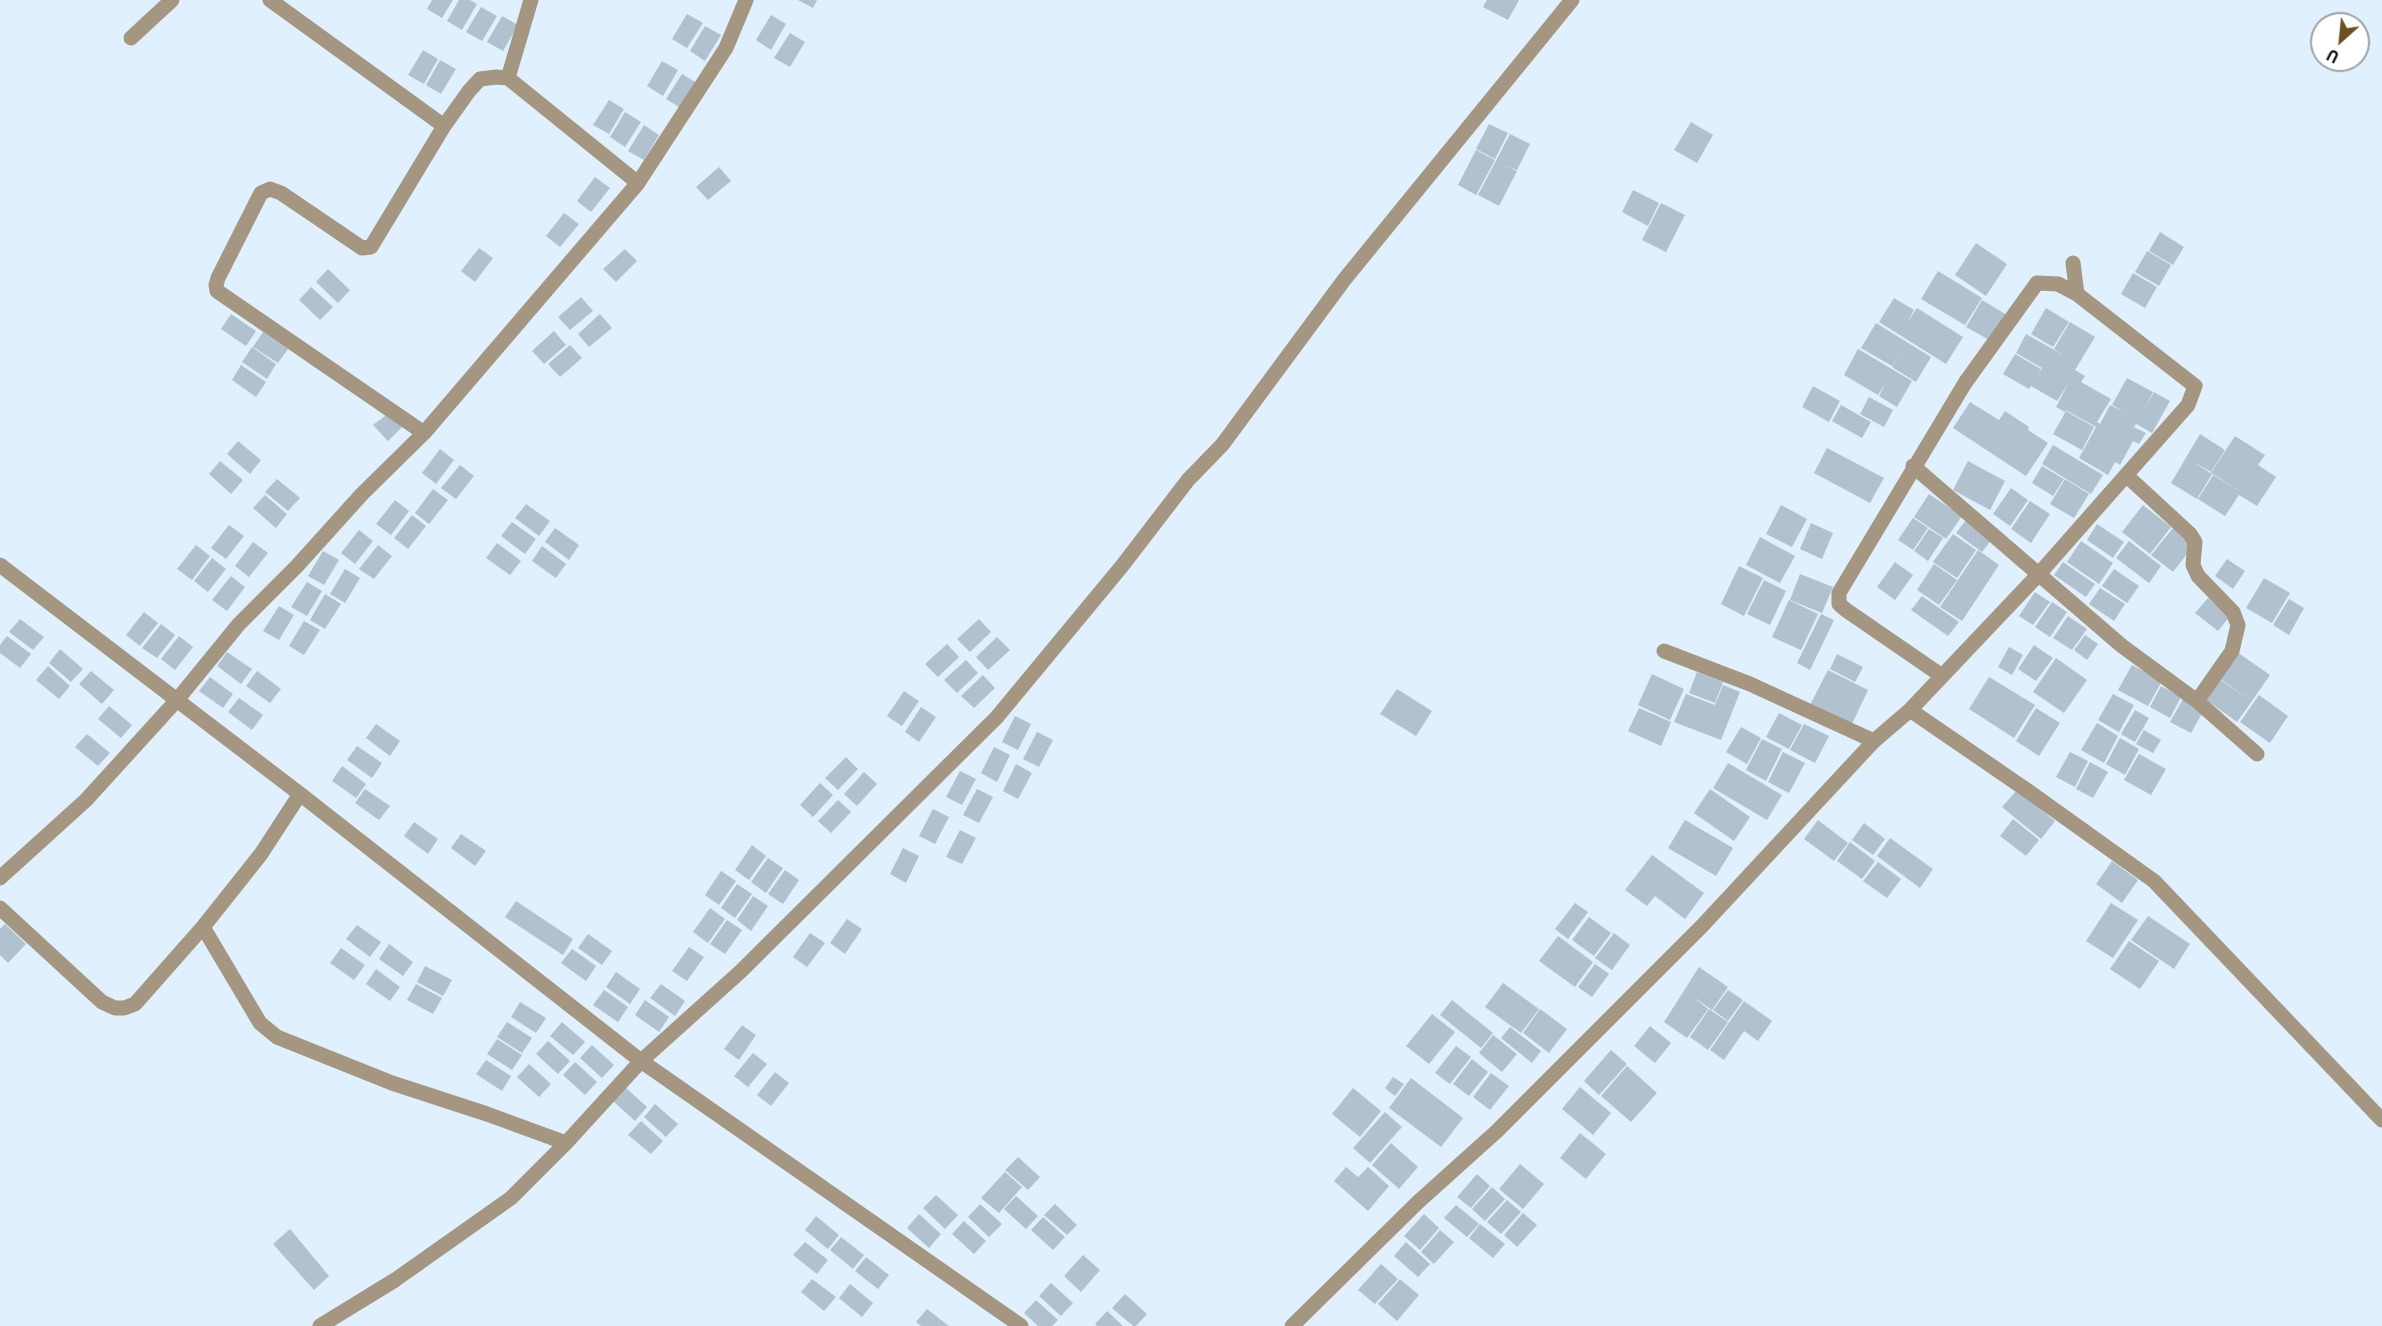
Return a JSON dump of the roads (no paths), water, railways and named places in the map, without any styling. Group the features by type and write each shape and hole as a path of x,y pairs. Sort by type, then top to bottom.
{"street":[{"path":"131,38 172,0"},
{"path":"270,0 444,126"},
{"path":"508,78 531,0"},
{"path":"0,878 86,800 177,700 239,624 424,433 638,183 726,48 746,0"},
{"path":"320,1326 395,1280 511,1198 566,1143 640,1060 740,972 997,717 1122,566 1188,480 1222,444 1344,280 1572,0"},
{"path":"424,433 217,291 216,285 261,194 270,189 280,193 362,248 371,247 444,126 480,79 508,78 638,183"},
{"path":"2073,263 2077,294"},
{"path":"1293,1326 1417,1203 1497,1131 1587,1043 1702,926 1874,741 1910,710 1942,676 2038,574 2188,405 2195,386 2077,294 2058,284 2037,283 1965,383 1913,466 1837,599 1846,610 1942,676"},
{"path":"1913,466 2122,646 2197,701 2257,754"},
{"path":"2127,476 2190,534 2195,542 2193,565 2198,576 2233,612 2238,625 2232,651 2197,701"},
{"path":"0,565 300,794 640,1060 1021,1326"},
{"path":"1664,651 1750,684 1874,741"},
{"path":"1910,710 2028,790 2154,881 2382,1120"},
{"path":"0,908 102,1002 115,1008 135,1004 203,927 261,854 300,794"},
{"path":"203,927 260,1023 277,1036 392,1083 566,1143"}]}
